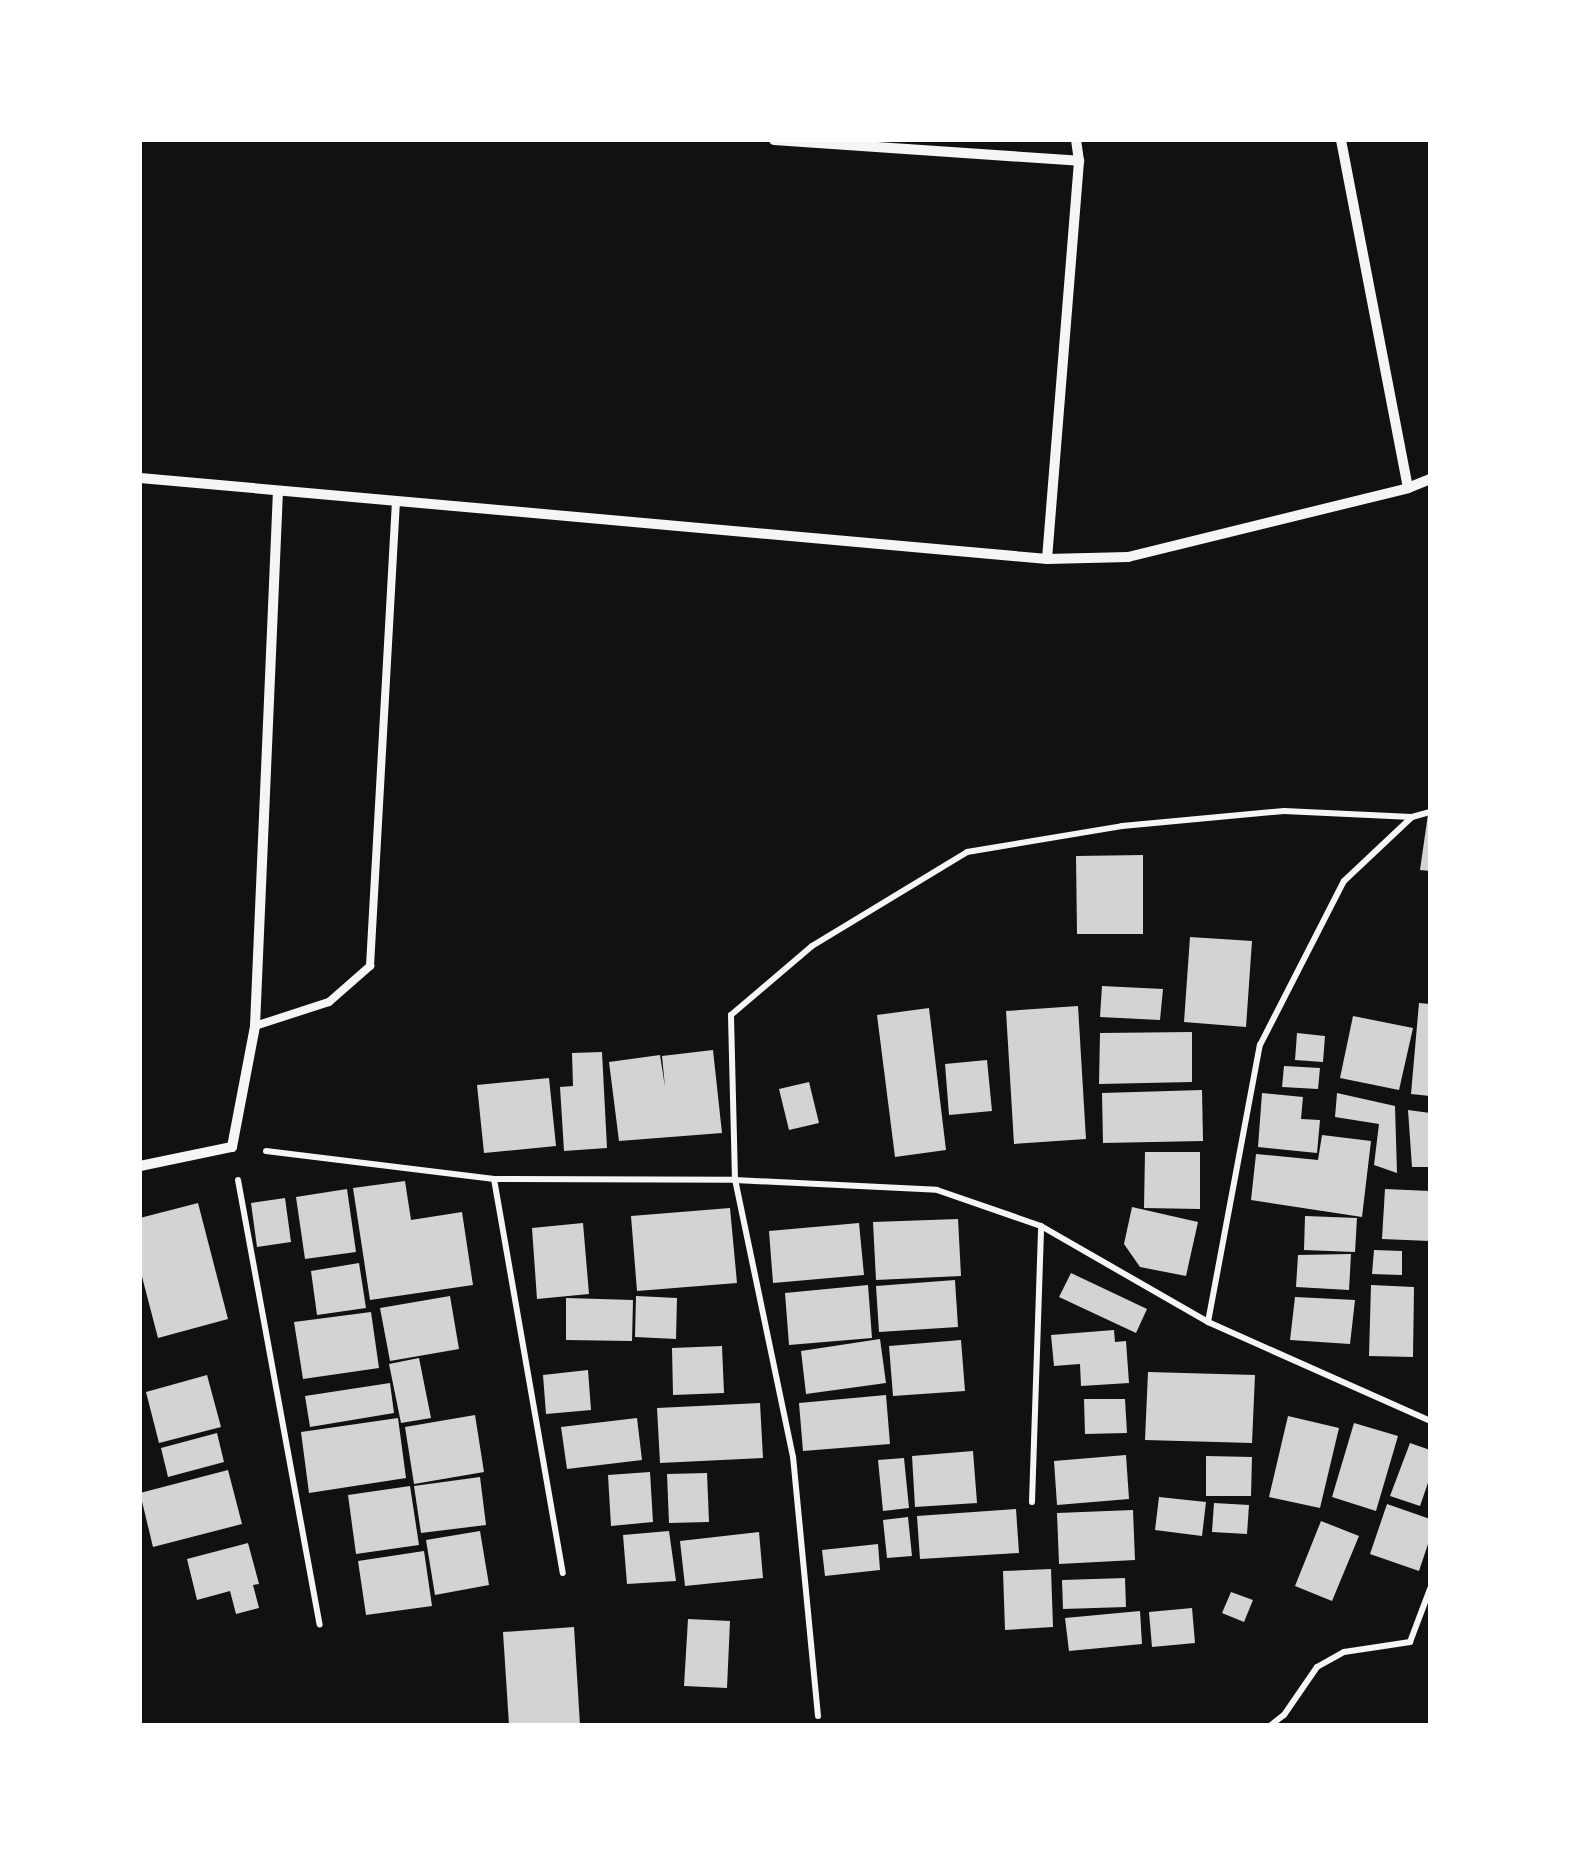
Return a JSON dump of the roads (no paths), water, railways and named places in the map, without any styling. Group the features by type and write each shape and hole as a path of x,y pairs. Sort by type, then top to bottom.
{"street":[{"path":"774,140 1078,161"},
{"path":"1046,559 1078,161 1076,140"},
{"path":"1341,140 1408,488"},
{"path":"140,478 1046,559 1128,556 1408,488 1430,479"},
{"path":"140,1166 232,1147 255,1026 278,491"}],"lane":[{"path":"255,1026 330,1002 370,966 396,502"}]}
